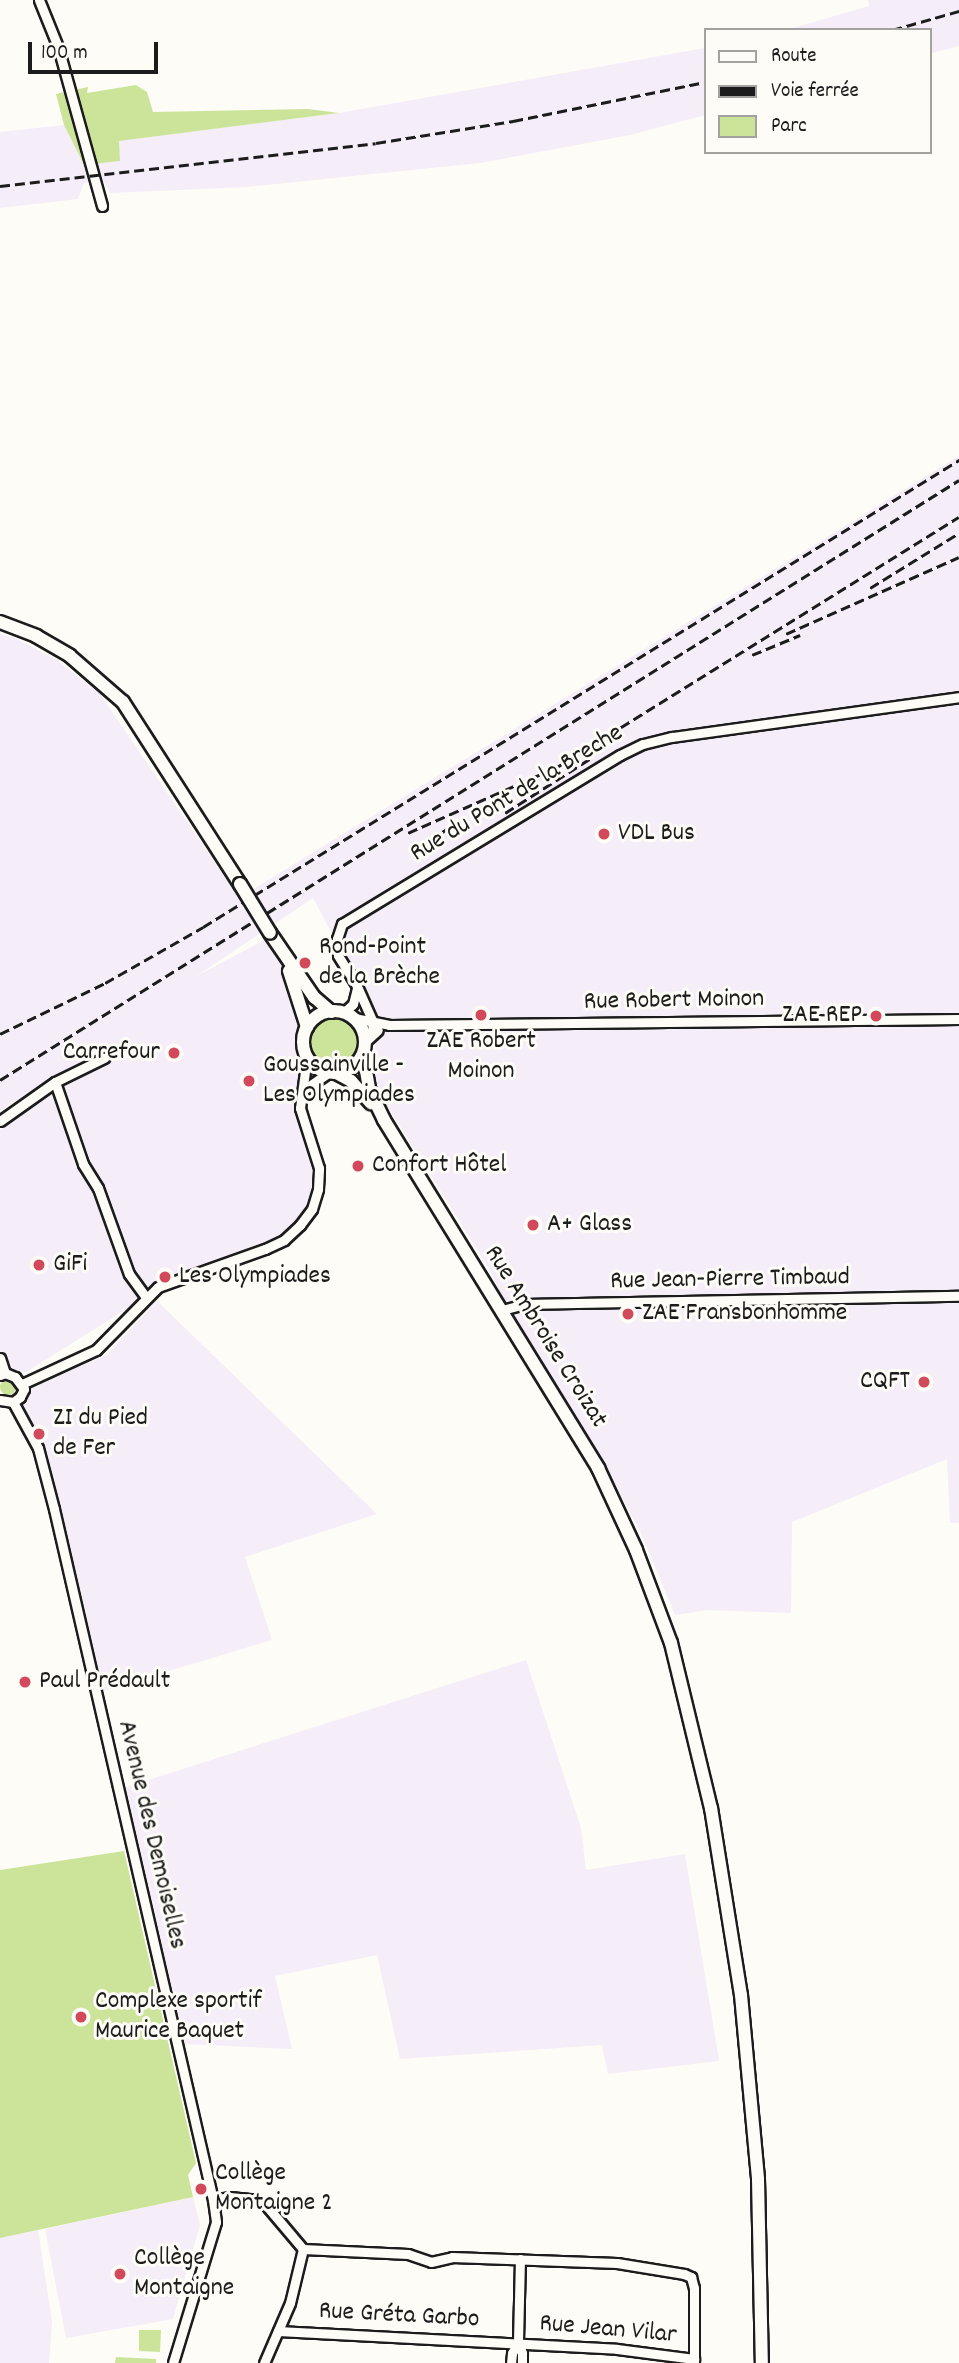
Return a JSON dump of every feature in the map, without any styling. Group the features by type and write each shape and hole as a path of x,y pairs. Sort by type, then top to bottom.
{"main road":[{"path":"0,622 36,636 70,656 123,702 279,948 314,997 361,1026 369,1036 363,1054 355,1065 333,1073"},
{"path":"279,948 297,988 307,1027 303,1042 307,1057 314,1066 356,1086 384,1120"},
{"path":"307,1027 317,1017 343,1014"},
{"path":"363,1054 369,1089 384,1120"},
{"name":"Rue Ambroise Croizat","path":"384,1120 598,1468 651,1586 671,1643 697,1740 733,1932 747,2043 757,2166 762,2363"}],"street":[{"path":"39,0 58,47 102,206"},
{"name":"Rue du Pont de la Breche","path":"369,1036 372,1020 357,986 338,955 337,939 342,924 630,750 672,737 959,697"},
{"path":"343,1014 356,999 357,986"},
{"name":"Rue Robert Moinon","path":"343,1014 389,1025 959,1019"},
{"name":"Rue Robert Moinon","path":"369,1036 389,1025"},
{"path":"22,1384 96,1350 158,1287 265,1249 284,1240 300,1225 312,1209 318,1189 319,1168 300,1108 305,1090 307,1057"},
{"path":"0,1121 55,1082 104,1058"},
{"path":"305,1090 333,1073"},
{"path":"55,1082 83,1164 98,1188 129,1274 146,1297"},
{"name":"Rue Jean-Pierre Timbaud","path":"502,1310 524,1304 959,1296"},
{"path":"0,1357 3,1374 22,1384"},
{"path":"0,1401 13,1402 22,1394 22,1384"},
{"name":"Avenue des Demoiselles","path":"13,1402 38,1448 54,1509 213,2200 216,2222 173,2363"},
{"path":"213,2200 230,2197 257,2200 265,2204 303,2249 408,2254 431,2262 452,2257 617,2263 691,2277 694,2288 694,2361"},
{"path":"264,2363 296,2284 303,2249"},
{"path":"511,2363 517,2343 520,2259"},
{"name":"Rue Gréta Garbo","path":"278,2331 517,2343"},
{"path":"517,2343 522,2353 522,2363"},
{"name":"Rue Jean Vilar","path":"517,2343 617,2349 694,2361"}],"shaded area":[{"path":"868,0 959,0 959,46 931,53 931,28 793,28 869,6"},
{"path":"704,48 704,115 630,135 480,163 247,187 110,193 103,181 84,183 78,199 0,208 0,132 64,125 84,165 120,161 118,141 339,113"},
{"path":"959,456 959,1523 950,1523 947,1459 792,1522 791,1613 708,1610 675,1615 640,1531 617,1488 506,1305 491,1272 375,1086 376,1016 313,898 195,977 272,936 279,948 307,1027 300,1108 319,1168 312,1209 284,1240 146,1297 26,1372 0,1375 0,1130 68,1083 63,1071 0,1111 0,634 15,638 58,661 100,694 239,898"},
{"path":"157,1301 377,1514 245,1557 272,1640 96,1693 38,1448 17,1400 24,1389 107,1355"},
{"path":"526,1660 581,1828 586,1870 685,1854 719,2061 608,2074 602,2045 400,2059 377,1955 275,1976 292,2049 185,2044 126,1787"},
{"name":"Collège Montaigne","path":"193,2197 200,2225 173,2319 66,2338 45,2229"},
{"path":"38,2230 52,2321 49,2363 0,2363 0,2238"}],"green space":[{"path":"136,85 147,92 153,112 308,109 339,113 119,141 120,161 84,165 64,125 56,94 88,87 87,93"},
{"path":"335,1015 345,1017 353,1023 359,1031 359,1051 353,1059 345,1065 335,1067 325,1065 317,1059 311,1051 309,1041 311,1031 317,1023 325,1017"},
{"path":"8,1379 16,1387 8,1395 0,1387"},
{"name":"Complexe sportif Maurice Baquet","path":"124,1851 196,2163 188,2175 193,2197 0,2238 0,1870"},
{"path":"139,2330 161,2330 160,2352 139,2351"},
{"path":"116,2357 156,2359 156,2363 115,2363"}],"railway":[{"path":"899,28 959,11"},
{"path":"0,186 376,143 513,121 704,82"},
{"path":"0,1034 105,983 203,927 959,460"},
{"path":"0,1080 959,480"},
{"path":"408,833 557,767 959,517"},
{"path":"870,588 959,533"},
{"path":"786,634 959,557"},
{"path":"752,655 800,635"},
{"path":"505,813 591,758"},
{"path":"417,848 461,820"}],"place":[{"name":"VDL Bus","path":"604,834"},
{"name":"Rond-Point de la Brèche","path":"305,963"},
{"name":"ZAE Robert Moinon","path":"481,1015"},
{"name":"ZAE REP","path":"876,1016"},
{"name":"Carrefour","path":"174,1053"},
{"name":"Goussainville - Les Olympiades","path":"249,1081"},
{"name":"Confort Hôtel","path":"358,1166"},
{"name":"A+ Glass","path":"533,1225"},
{"name":"GiFi","path":"39,1265"},
{"name":"Les Olympiades","path":"165,1277"},
{"name":"ZAE Fransbonhomme","path":"628,1314"},
{"name":"CQFT","path":"924,1382"},
{"name":"ZI du Pied de Fer","path":"39,1434"},
{"name":"Paul Prédault","path":"25,1682"},
{"name":"Complexe sportif Maurice Baquet","path":"81,2017"},
{"name":"Collège Montaigne 2","path":"201,2189"},
{"name":"Collège Montaigne","path":"120,2274"}]}
